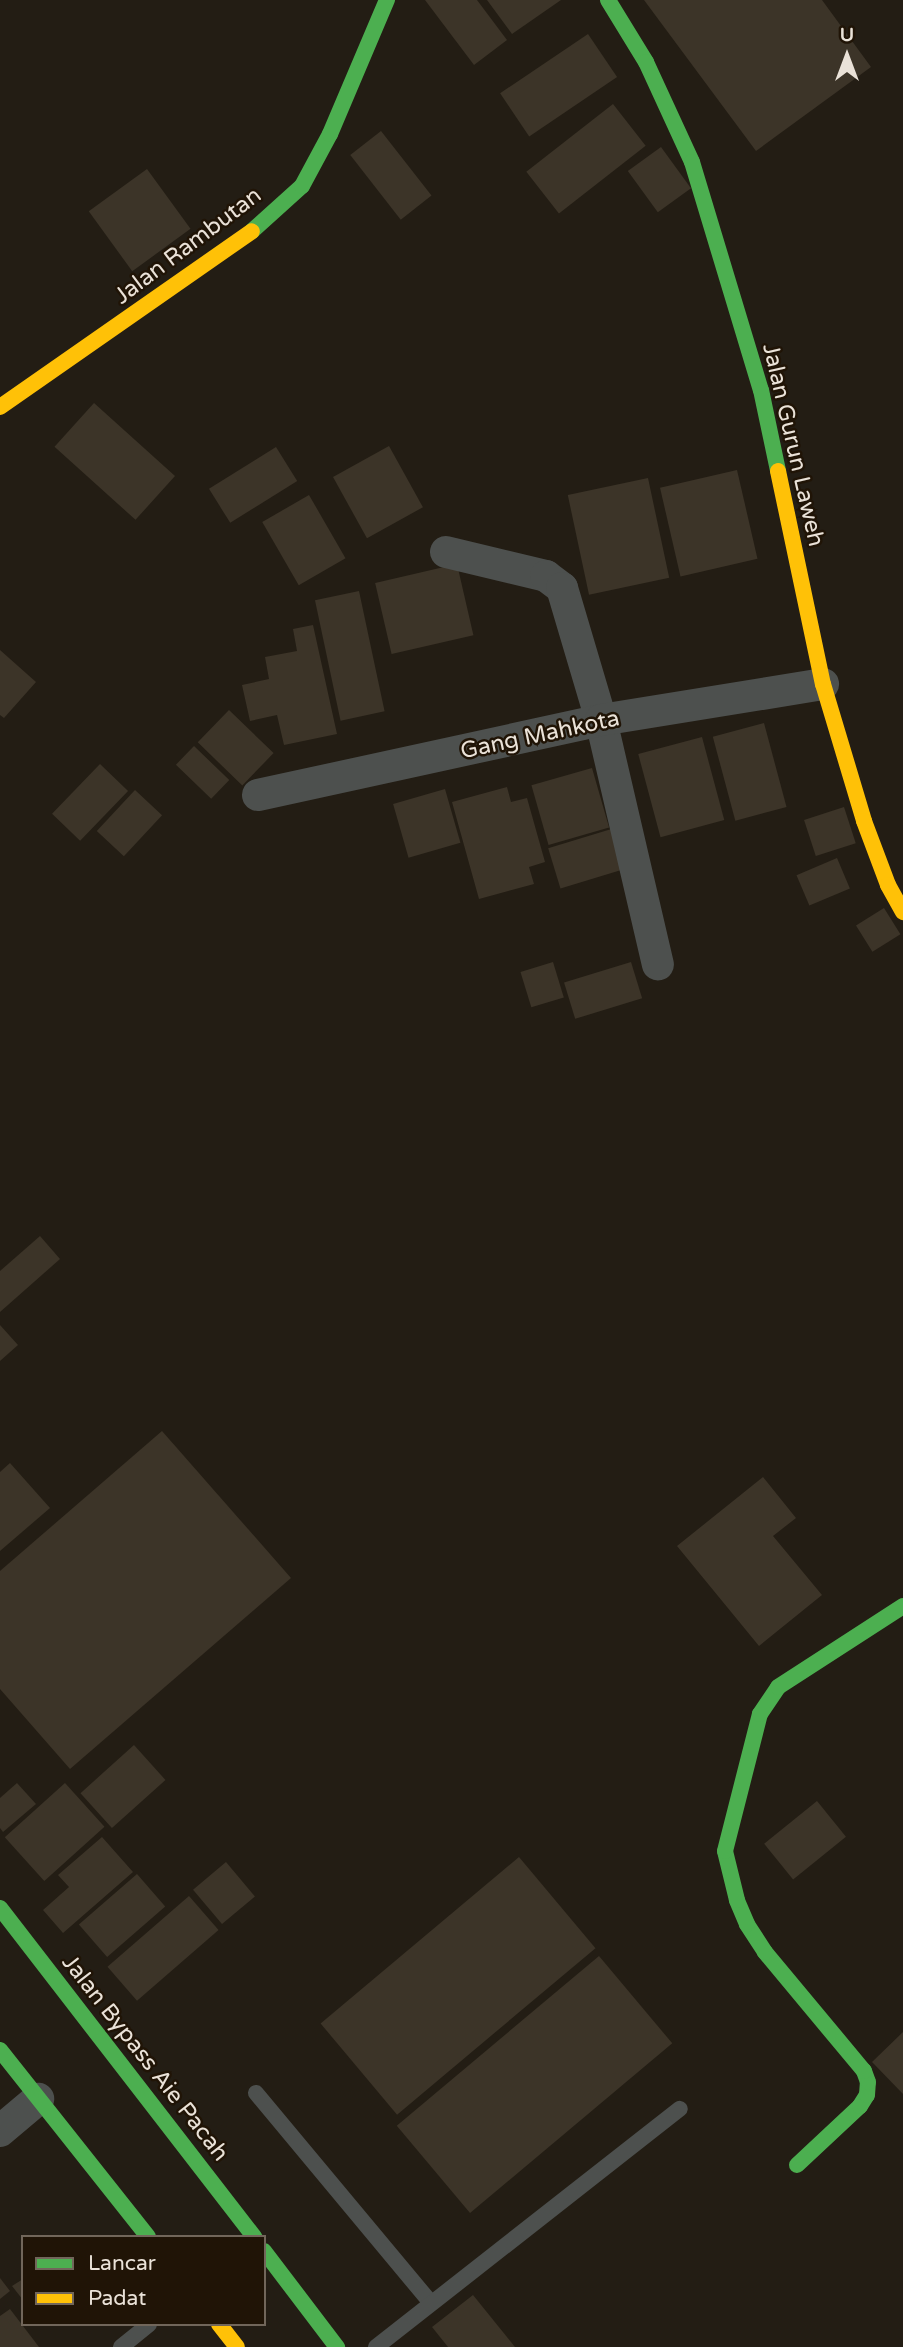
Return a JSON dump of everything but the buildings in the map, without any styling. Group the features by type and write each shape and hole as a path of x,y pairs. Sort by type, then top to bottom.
{"main road":[{"name":"Jalan Rambutan","path":"0,407 242,240 302,186 330,134 387,0"},
{"name":"Jalan Gurun Laweh","path":"608,0 646,62 692,162 761,390 823,684 864,821 888,885 903,912"},
{"path":"797,2165 860,2106 867,2095 868,2082 864,2071 753,1934 737,1900 725,1851 760,1714 778,1687 903,1606"},
{"name":"Jalan Bypass Aie Pacah","path":"0,1908 252,2235"},
{"path":"0,2050 146,2235"},
{"path":"266,2254 337,2347"},
{"path":"221,2326 237,2347"}],"street":[{"path":"446,552 546,576 556,581 568,600 601,720 659,964"},
{"name":"Gang Mahkota","path":"258,795 601,720 823,684"},
{"path":"0,2131 38,2099"}],"lane":[{"path":"256,2093 430,2303"},
{"path":"376,2347 680,2109"},
{"path":"121,2347 147,2326"}],"traffic: fast":[{"path":"252,231 302,186 330,134 387,0"},
{"path":"608,0 646,62 692,162 761,390 778,471"},
{"path":"797,2165 860,2106 867,2095 868,2082 864,2071 765,1952 747,1924 737,1900 725,1851 760,1714 778,1687 903,1606"},
{"path":"0,1908 252,2235"},
{"path":"0,2050 146,2235"},
{"path":"266,2254 337,2347"}],"traffic: slow":[{"path":"0,407 252,231"},
{"path":"778,471 823,684 864,821 888,885 903,912"},
{"path":"221,2326 237,2347"}]}
